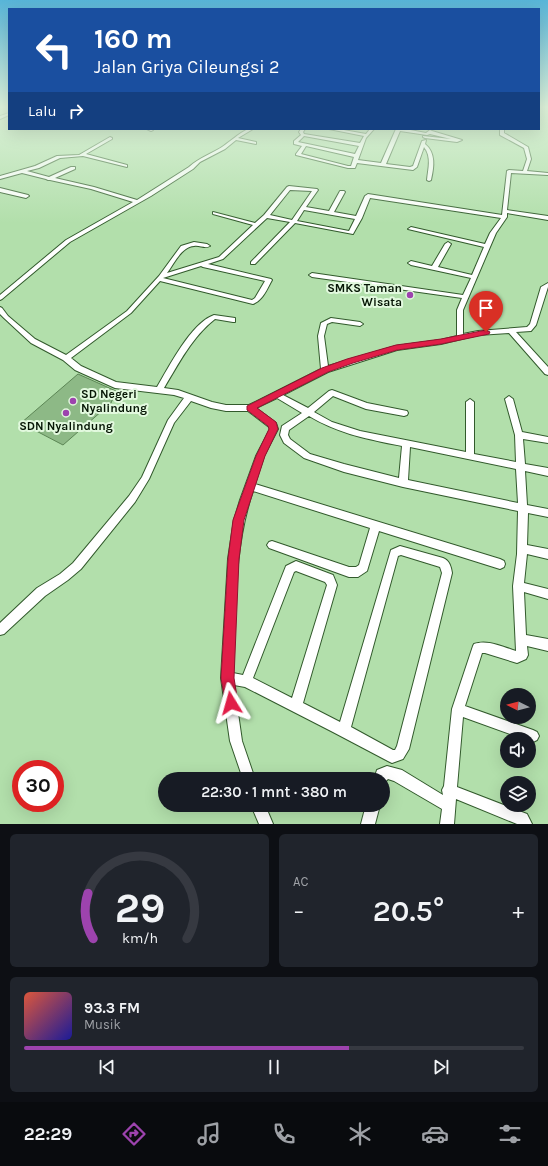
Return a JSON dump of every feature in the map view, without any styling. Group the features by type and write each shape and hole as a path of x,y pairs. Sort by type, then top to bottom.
{"street":[{"path":"0,178 23,172 59,157 76,157 83,155 97,146"},
{"path":"0,298 68,241 99,225 185,172 198,161 225,146"},
{"path":"304,146 298,154 300,156 351,168 353,167 360,146"},
{"path":"310,146 383,165 414,169 422,146"},
{"path":"383,165 391,146"},
{"path":"426,146 431,158 429,180"},
{"path":"525,146 529,159 525,171"},
{"path":"83,155 125,166"},
{"path":"48,179 73,168"},
{"path":"460,338 460,310 487,246 504,214 509,171 525,171 548,174"},
{"path":"23,172 92,188 136,201"},
{"path":"160,278 221,258 266,216 290,187 315,190 292,222 253,263"},
{"path":"0,190 26,196"},
{"path":"331,213 342,192"},
{"path":"348,241 368,196 504,214 548,218"},
{"path":"302,208 359,218"},
{"path":"215,214 257,225"},
{"path":"266,216 351,233"},
{"path":"411,228 487,246"},
{"path":"66,358 129,312 160,278 183,248 194,244 207,246"},
{"path":"434,268 448,244"},
{"path":"411,264 474,277"},
{"path":"160,278 253,302 258,299 269,280 202,265"},
{"path":"312,275 466,297"},
{"path":"0,308 6,317 33,340 66,358 78,368 115,385 160,389 175,392 211,405 226,408 250,408 325,370 396,348 460,338 478,333 529,329 533,325 544,287 548,285"},
{"path":"160,389 185,346 198,330 214,317 233,320"},
{"path":"325,370 321,336 324,323 331,320 360,324"},
{"path":"511,331 548,372"},
{"path":"404,413 366,406 332,393 308,413 285,428 284,434 287,441 307,456 403,483 548,513"},
{"path":"276,394 329,424 360,434 548,472"},
{"path":"0,630 40,592 64,577 77,566 132,499 145,479 171,422 189,398"},
{"path":"447,824 449,790 458,709 478,648 485,646 520,657 521,639 518,586 522,549 523,508 519,435 509,399"},
{"path":"470,402 470,457"},
{"path":"247,772 236,741 227,678 233,559 239,520 260,456 274,429 273,425 250,408"},
{"path":"519,435 548,440"},
{"path":"403,483 406,444"},
{"path":"250,486 500,564"},
{"path":"272,545 349,572 358,572 363,568 376,525"},
{"path":"522,549 548,554"},
{"path":"227,678 246,681 344,729 392,757 399,755 403,748 447,572 443,563 400,550 394,553 344,729"},
{"path":"246,681 290,569 296,566 329,578 332,585 296,706"},
{"path":"518,586 548,594"},
{"path":"521,639 548,645"},
{"path":"458,709 522,732"},
{"path":"390,773 397,775 449,806"},
{"path":"449,790 522,819 525,824"},
{"path":"261,812 266,824"},
{"path":"368,824 371,812"}],"building":[{"name":"SDN Nyalindung","path":"78,374 116,391 111,403 63,445 21,423"}],"place":[{"name":"SMKS Taman Wisata","path":"410,295"},
{"name":"SD Negeri Nyalindung","path":"73,401"},
{"name":"SDN Nyalindung","path":"66,413"}],"route":[{"path":"231,703 227,678 233,559 239,520 260,456 274,429 273,425 250,408 303,380 350,361 396,348 441,342 486,332"}]}
